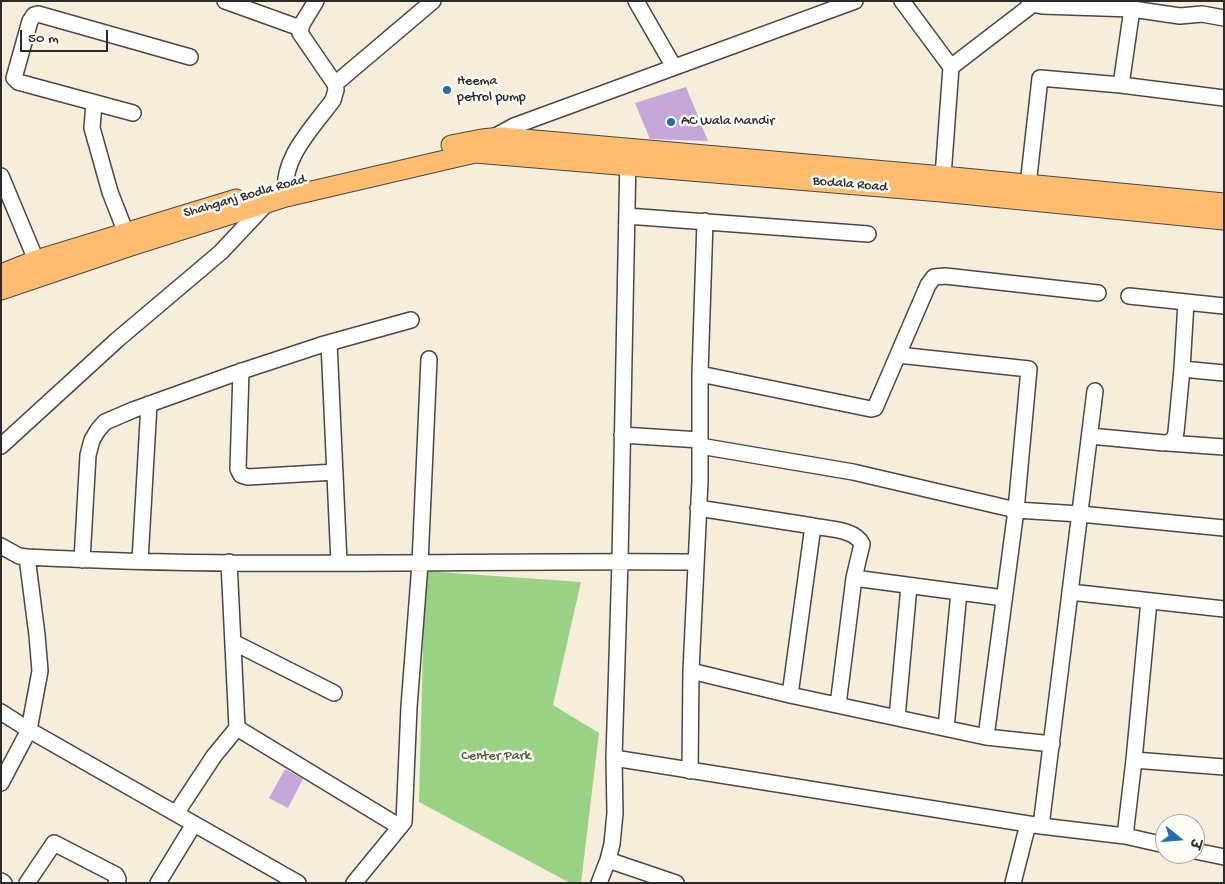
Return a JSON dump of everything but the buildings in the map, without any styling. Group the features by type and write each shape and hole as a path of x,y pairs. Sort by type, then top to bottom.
{"main road":[{"name":"Bodala Road","path":"494,137 628,157 940,192 1224,220"},
{"name":"Shahganj Bodla Road","path":"1,290 279,195 469,141 494,137"},
{"name":"Bodala Road","path":"476,153 628,157 942,176 1224,203"},
{"name":"Shahganj Bodla Road","path":"1,274 36,260 126,233 279,195 476,153"}],"street":[{"path":"225,1 300,28"},
{"path":"1,446 118,340 221,252 279,195 292,156 333,100 336,90 334,84 300,33 300,28 316,1"},
{"path":"334,84 433,1"},
{"path":"636,1 674,68"},
{"path":"476,153 494,137 514,126 855,1"},
{"path":"902,1 950,67 942,176"},
{"path":"1157,1 1167,14"},
{"path":"950,67 1031,3 1042,6 1132,9 1180,16 1202,14 1224,18"},
{"path":"1121,85 1132,9"},
{"path":"133,113 18,82 14,78 30,21 34,15 38,14 190,57"},
{"path":"1028,185 1040,78 1121,85 1224,98"},
{"path":"94,103 92,128 110,192 126,233"},
{"path":"599,883 612,844 615,813 614,758 628,157"},
{"path":"1,176 36,260"},
{"path":"627,216 868,234"},
{"path":"690,771 691,671 698,508 705,221"},
{"path":"700,374 871,409 875,408 928,285 934,277 946,276 1098,293"},
{"path":"1129,296 1224,306"},
{"path":"1168,443 1173,440 1176,432 1186,302"},
{"path":"82,560 88,455 92,440 106,422 149,404 241,371 329,343 411,320"},
{"path":"329,343 339,563"},
{"path":"898,355 1029,369 1016,510 986,737"},
{"path":"354,883 404,822 409,707 420,564 429,359"},
{"path":"1182,369 1224,373"},
{"path":"241,371 238,470 241,475 248,477 335,472"},
{"path":"1013,883 1034,825 1052,744 1095,391"},
{"path":"140,561 149,404"},
{"path":"622,435 700,443 853,472 1016,510 1080,514 1224,528"},
{"path":"1090,436 1224,448"},
{"path":"698,508 813,526 853,534 859,539 862,544 854,578 838,705"},
{"path":"790,694 813,526"},
{"path":"1,546 19,556 82,560 420,564 620,561 696,562"},
{"path":"1,783 29,730 40,671 27,557"},
{"path":"176,812 214,756 237,728 229,562"},
{"path":"854,578 1004,598"},
{"path":"897,718 909,586"},
{"path":"946,728 959,592"},
{"path":"1070,592 1224,609"},
{"path":"1125,836 1149,602"},
{"path":"233,642 334,693"},
{"path":"691,671 986,737 1052,744"},
{"path":"1,712 29,730 298,883"},
{"path":"237,728 400,827"},
{"path":"614,758 1034,825 1125,836 1155,842"},
{"path":"1134,760 1224,767"},
{"path":"158,883 194,824"},
{"path":"26,883 54,843 116,875 118,879 116,883"},
{"path":"1205,853 1224,857"},
{"path":"608,860 676,883"}],"green space":[{"name":"Center Park","path":"425,571 581,582 553,705 599,733 581,883 570,883 419,802"}],"place":[{"name":"Heema petrol pump","path":"447,90"},
{"name":"AC Wala Mandir","path":"671,122"}]}
